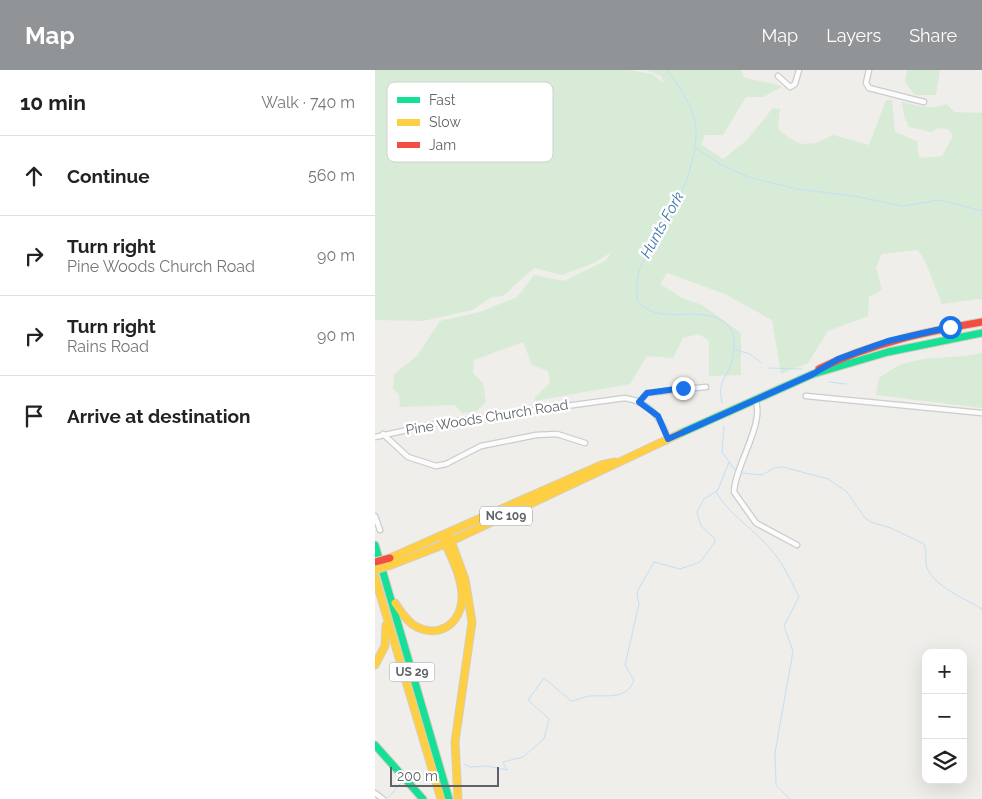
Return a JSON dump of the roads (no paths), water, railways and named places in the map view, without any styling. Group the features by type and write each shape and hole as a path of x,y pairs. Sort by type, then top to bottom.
{"main road":[{"name":"NC 109","path":"813,374 838,359 888,341 982,322"},
{"name":"NC 109","path":"375,562 390,561 448,543 604,471 618,462 813,374 888,352 982,334"},
{"name":"NC 109","path":"375,570 445,535 601,465 618,462"},
{"path":"387,588 397,608 411,625 429,632 449,627 457,617 462,598 460,582 445,535"},
{"path":"448,543 465,579 472,622 455,742 455,772 458,799"},
{"name":"US 29","path":"375,545 449,799"},
{"name":"US 29","path":"375,577 441,799"},
{"path":"375,665 382,657 386,645 387,632 383,603"},
{"path":"375,745 423,799"}],"street":[{"path":"779,76 789,87 797,82 799,70"},
{"path":"869,70 865,83 869,88 924,102"},
{"path":"639,402 647,393 706,387"},
{"path":"806,396 982,413"},
{"name":"Pine Woods Church Road","path":"375,437 434,424 607,398 625,398 639,402 658,416 668,439"},
{"path":"755,399 759,412 735,478 734,492 756,523 797,545"},
{"path":"383,434 408,457 436,466 446,464 482,446 536,435 557,434 585,443"},
{"path":"375,516 381,530"},
{"path":"375,793 383,799"}],"waterway":[{"name":"Hunts Fork","path":"667,70 690,107 695,123 695,143 690,170 679,199 667,225 645,258 639,271 637,300 646,309 657,313 709,316 721,320 730,328 734,339 733,354 731,365 721,386 722,403"},
{"path":"694,147 720,164 748,177 797,189 854,196 903,206 939,200 982,211"},
{"path":"733,349 750,354 761,363"},
{"path":"769,368 802,369"},
{"path":"829,382 846,384"},
{"name":"Hunts Fork","path":"724,426 722,452 736,471"},
{"name":"Hunts Fork","path":"464,764 470,767 487,766 507,770 503,762 523,757 544,739 549,719 528,700 544,678 571,701 590,696 616,695 627,691 634,680 625,665 639,604 638,590 654,562 680,569 700,562 715,542 715,539 701,526 697,512 704,499 718,490 729,462"},
{"path":"740,473 762,475 774,468 783,467 828,479 847,492 865,518 924,544 926,565 931,575 944,587 982,609"},
{"path":"716,492 726,506 776,555 799,597 784,626 793,651 775,753 776,785 790,799"},
{"name":"Hunts Fork","path":"388,798 400,784"}]}
